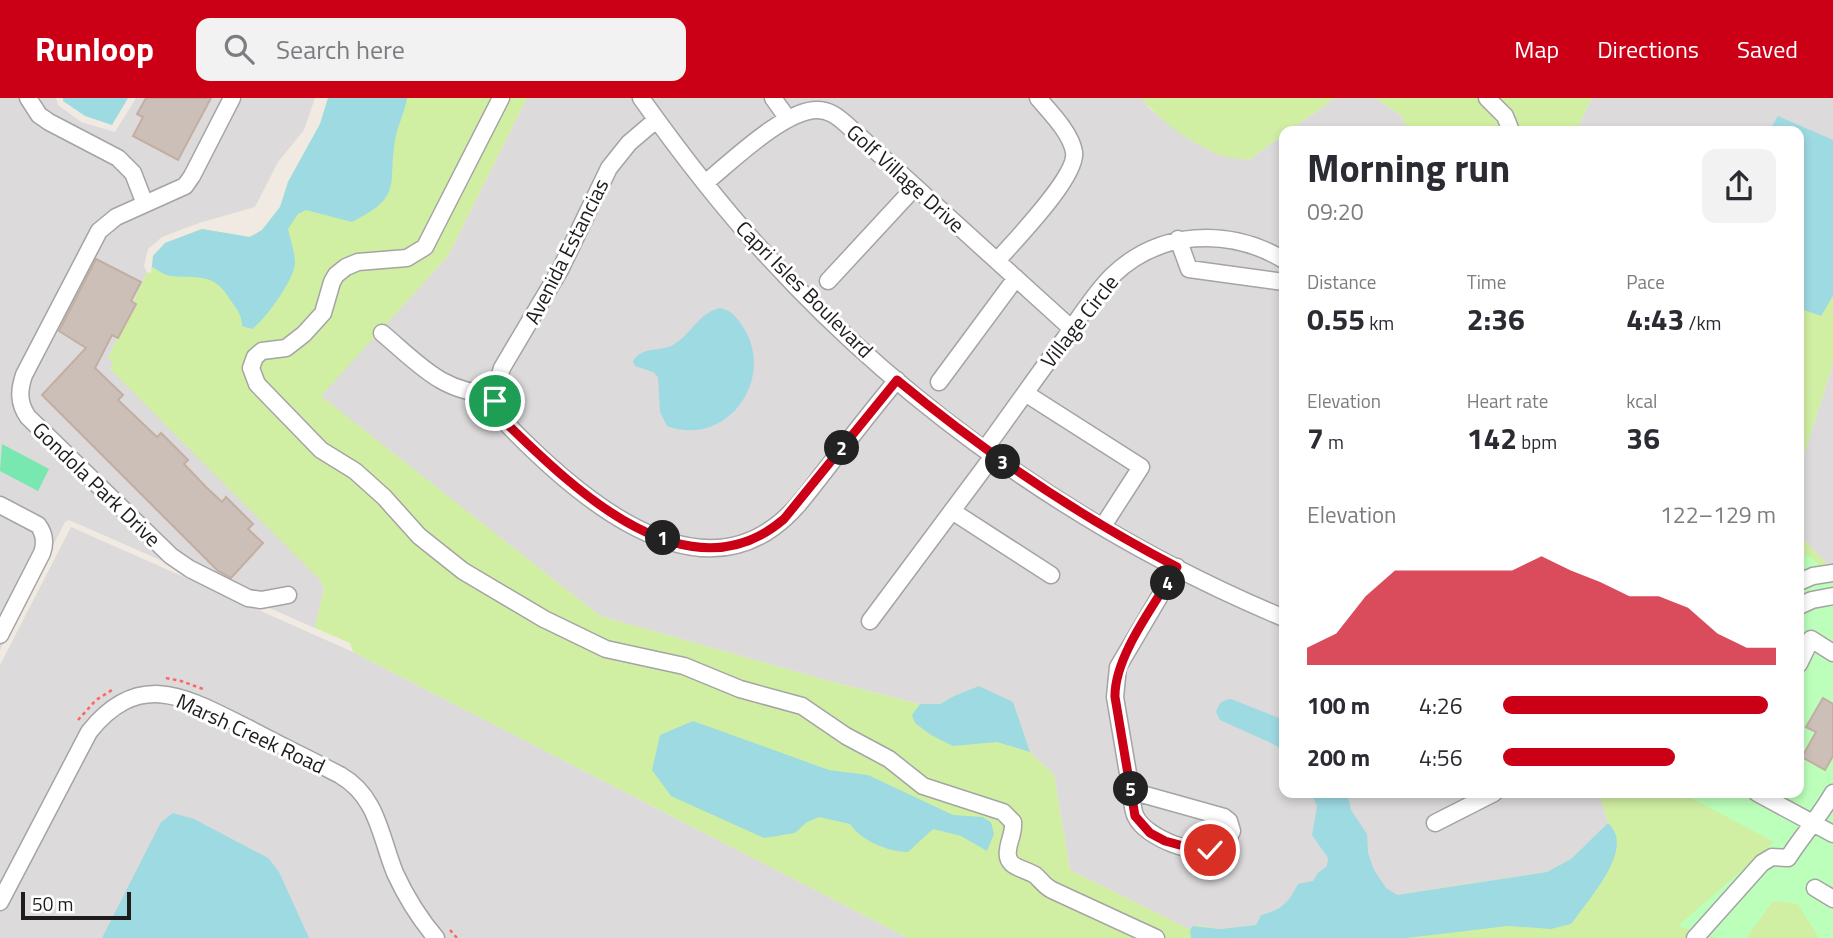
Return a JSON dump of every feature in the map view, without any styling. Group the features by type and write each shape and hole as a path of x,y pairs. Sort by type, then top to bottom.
{"street":[{"path":"28,98 39,115 49,122 128,165 145,204"},
{"name":"Gondola Park Drive","path":"232,98 185,186 111,220 95,238 24,374 21,386 22,408 28,417 177,561 247,598 261,600 288,595"},
{"path":"501,98 425,247 407,258 358,262 340,271 332,282 323,313 304,334 286,348 262,351 255,357 251,368 257,384 321,450 347,464 384,497 419,536 486,586 544,620 606,649 684,666 745,691 808,709 846,736 889,760 923,786 1003,812 1013,822 1013,833 1007,851 1014,866 1033,874 1047,888 1156,938"},
{"name":"Capri Isles Boulevard","path":"640,98 705,183 779,269 897,380 989,452 1103,526 1177,567 1279,616"},
{"path":"773,98 788,118"},
{"path":"824,111 836,98"},
{"path":"997,261 1072,169 1074,161 1071,143 1038,98"},
{"path":"1487,98 1505,116 1509,126"},
{"name":"Golf Village Drive","path":"705,183 788,118 804,111 824,111 846,124 1016,278"},
{"name":"Avenida Estancias","path":"494,394 502,368 551,287 609,168 629,143 656,120"},
{"path":"828,281 915,187"},
{"name":"Village Circle","path":"989,452 1025,393 1101,288 1122,267 1150,249 1178,239 1205,237 1239,242 1279,257"},
{"path":"1178,239 1189,269 1279,281"},
{"path":"939,382 1016,278 1072,329"},
{"path":"382,333 441,382 468,393 494,394 496,408 502,419 549,465 596,503 622,519 668,540 685,546 715,549 745,543 768,532 784,519 897,380"},
{"path":"1025,393 1141,467 1103,526"},
{"path":"870,621 953,511 989,452"},
{"path":"0,505 37,525 42,530 45,542 0,635"},
{"path":"953,511 1051,575"},
{"path":"1131,790 1224,817 1229,821 1232,831 1220,847 1198,850 1165,841 1150,833 1135,816 1131,790 1115,684 1123,658 1177,567"},
{"path":"1804,580 1833,573"},
{"path":"1804,604 1833,596"},
{"path":"1804,654 1811,639 1833,653"},
{"name":"Marsh Creek Road","path":"0,902 89,732 111,708 121,702 141,695 163,693 197,703 340,775 356,786 373,808 402,889 418,915 441,932"},
{"path":"1695,938 1762,863 1772,857 1788,858 1833,793"},
{"path":"1434,823 1484,798"},
{"path":"1766,798 1833,834"},
{"path":"1815,888 1833,898"}],"path":[{"path":"158,678 181,681 212,693"},
{"path":"73,728 96,700 118,687"},
{"path":"441,932 457,938"}],"shaded area":[{"path":"0,98 56,98 58,105 81,122 115,132 136,98 315,98 304,130 278,162 255,207 162,237 148,249 144,266 147,272 108,358 303,547 324,588 315,628 69,520 65,522 0,650"},
{"path":"527,98 1142,98 1151,110 1186,136 1219,155 1249,160 1279,138 1279,798 1600,798 1608,823 1571,859 1547,872 1397,895 1256,925 1220,929 1197,925 1190,930 1070,870 1054,775 1030,752 1013,702 954,696 940,704 920,704 600,616 320,396 448,256"},
{"path":"1335,98 1375,98 1402,116 1406,126 1296,126"},
{"path":"1592,98 1833,98 1833,295 1804,155 1804,126 1578,126"},
{"path":"1833,363 1833,570 1804,540 1804,456"},
{"path":"71,527 353,652 908,938 0,938 0,665"}],"green space":[{"path":"328,98 527,98 448,256 321,396 600,616 920,704 940,704 979,686 1013,702 1030,752 1054,775 1070,870 1189,929 1197,925 1220,929 1256,925 1397,895 1547,872 1571,859 1608,823 1600,798 1804,798 1804,540 1833,570 1833,938 908,938 353,652 350,643 315,628 324,588 320,580 110,369 113,363 108,358 147,272 151,273 153,256 165,243 202,229 250,237 262,230 280,207 288,182 320,124"},
{"path":"1142,98 1335,98 1296,126 1279,126 1279,138 1249,160 1221,155 1197,143 1166,123"},
{"path":"1375,98 1592,98 1578,126 1406,126 1402,116"},
{"path":"1804,276 1833,295 1833,363 1804,456"},
{"path":"2,444 49,469 38,491 0,471"},
{"path":"1804,555 1811,557 1833,580 1833,825 1782,798 1804,798"},
{"path":"1691,798 1750,798 1833,843 1833,938 1819,938 1798,904 1773,901 1746,938 1718,938 1678,926 1774,842"}],"water":[{"path":"63,98 128,98 112,125 85,116 63,101"},
{"path":"328,98 407,98 396,135 390,187 380,204 352,222 306,210 298,214 288,229 295,259 290,279 258,324 252,329 242,326 235,307 213,281 169,276 152,267 153,256 165,243 202,229 250,237 262,230 280,207 288,182 320,124"},
{"path":"1778,116 1801,126 1772,126"},
{"path":"1804,127 1833,140 1833,296 1821,316 1804,310"},
{"path":"720,308 737,318 751,344 754,365 750,385 741,403 727,418 709,427 689,430 667,426 660,412 658,377 653,372 635,366 633,361 646,351 673,345 706,314"},
{"path":"979,686 1013,702 1030,752 997,742 953,746 915,723 912,715 920,704 940,704"},
{"path":"1231,699 1279,718 1279,748 1220,720 1216,712 1223,701"},
{"path":"693,721 829,770 868,775 953,815 982,817 991,822 994,834 987,851 961,836 933,829 908,852 884,848 861,836 850,824 819,817 807,822 795,833 764,838 671,796 652,770 660,735"},
{"path":"1313,798 1348,798 1351,810 1367,834 1368,853 1374,870 1386,888 1397,895 1547,872 1571,859 1608,823 1615,833 1617,845 1608,872 1575,919 1571,924 1551,929 1508,926 1407,938 1191,938 1190,930 1193,926 1220,929 1256,925 1261,915 1284,904 1298,884 1313,881 1327,866 1328,858 1312,835 1317,806"},
{"path":"173,813 194,819 268,858 279,872 309,938 102,938 161,822"}],"building":[{"path":"146,98 211,98 178,160 133,136 143,117 137,114"},
{"path":"96,259 141,282 131,301 136,304 118,338 112,335 95,368 123,395 118,400 157,437 161,433 188,460 184,464 206,487 222,502 226,497 253,524 248,529 263,543 231,578 218,571 42,395 86,348 59,331"},
{"path":"1823,698 1833,704 1833,756 1825,770 1804,758 1816,732 1806,727"}],"route":[{"path":"495,401 499,415 506,423 549,465 596,503 659,537 685,546 715,549 745,543 768,532 784,519 803,499 897,380 993,456 1103,526 1177,567 1118,667 1115,697 1135,816 1150,833 1165,841 1198,850 1210,850"}]}
